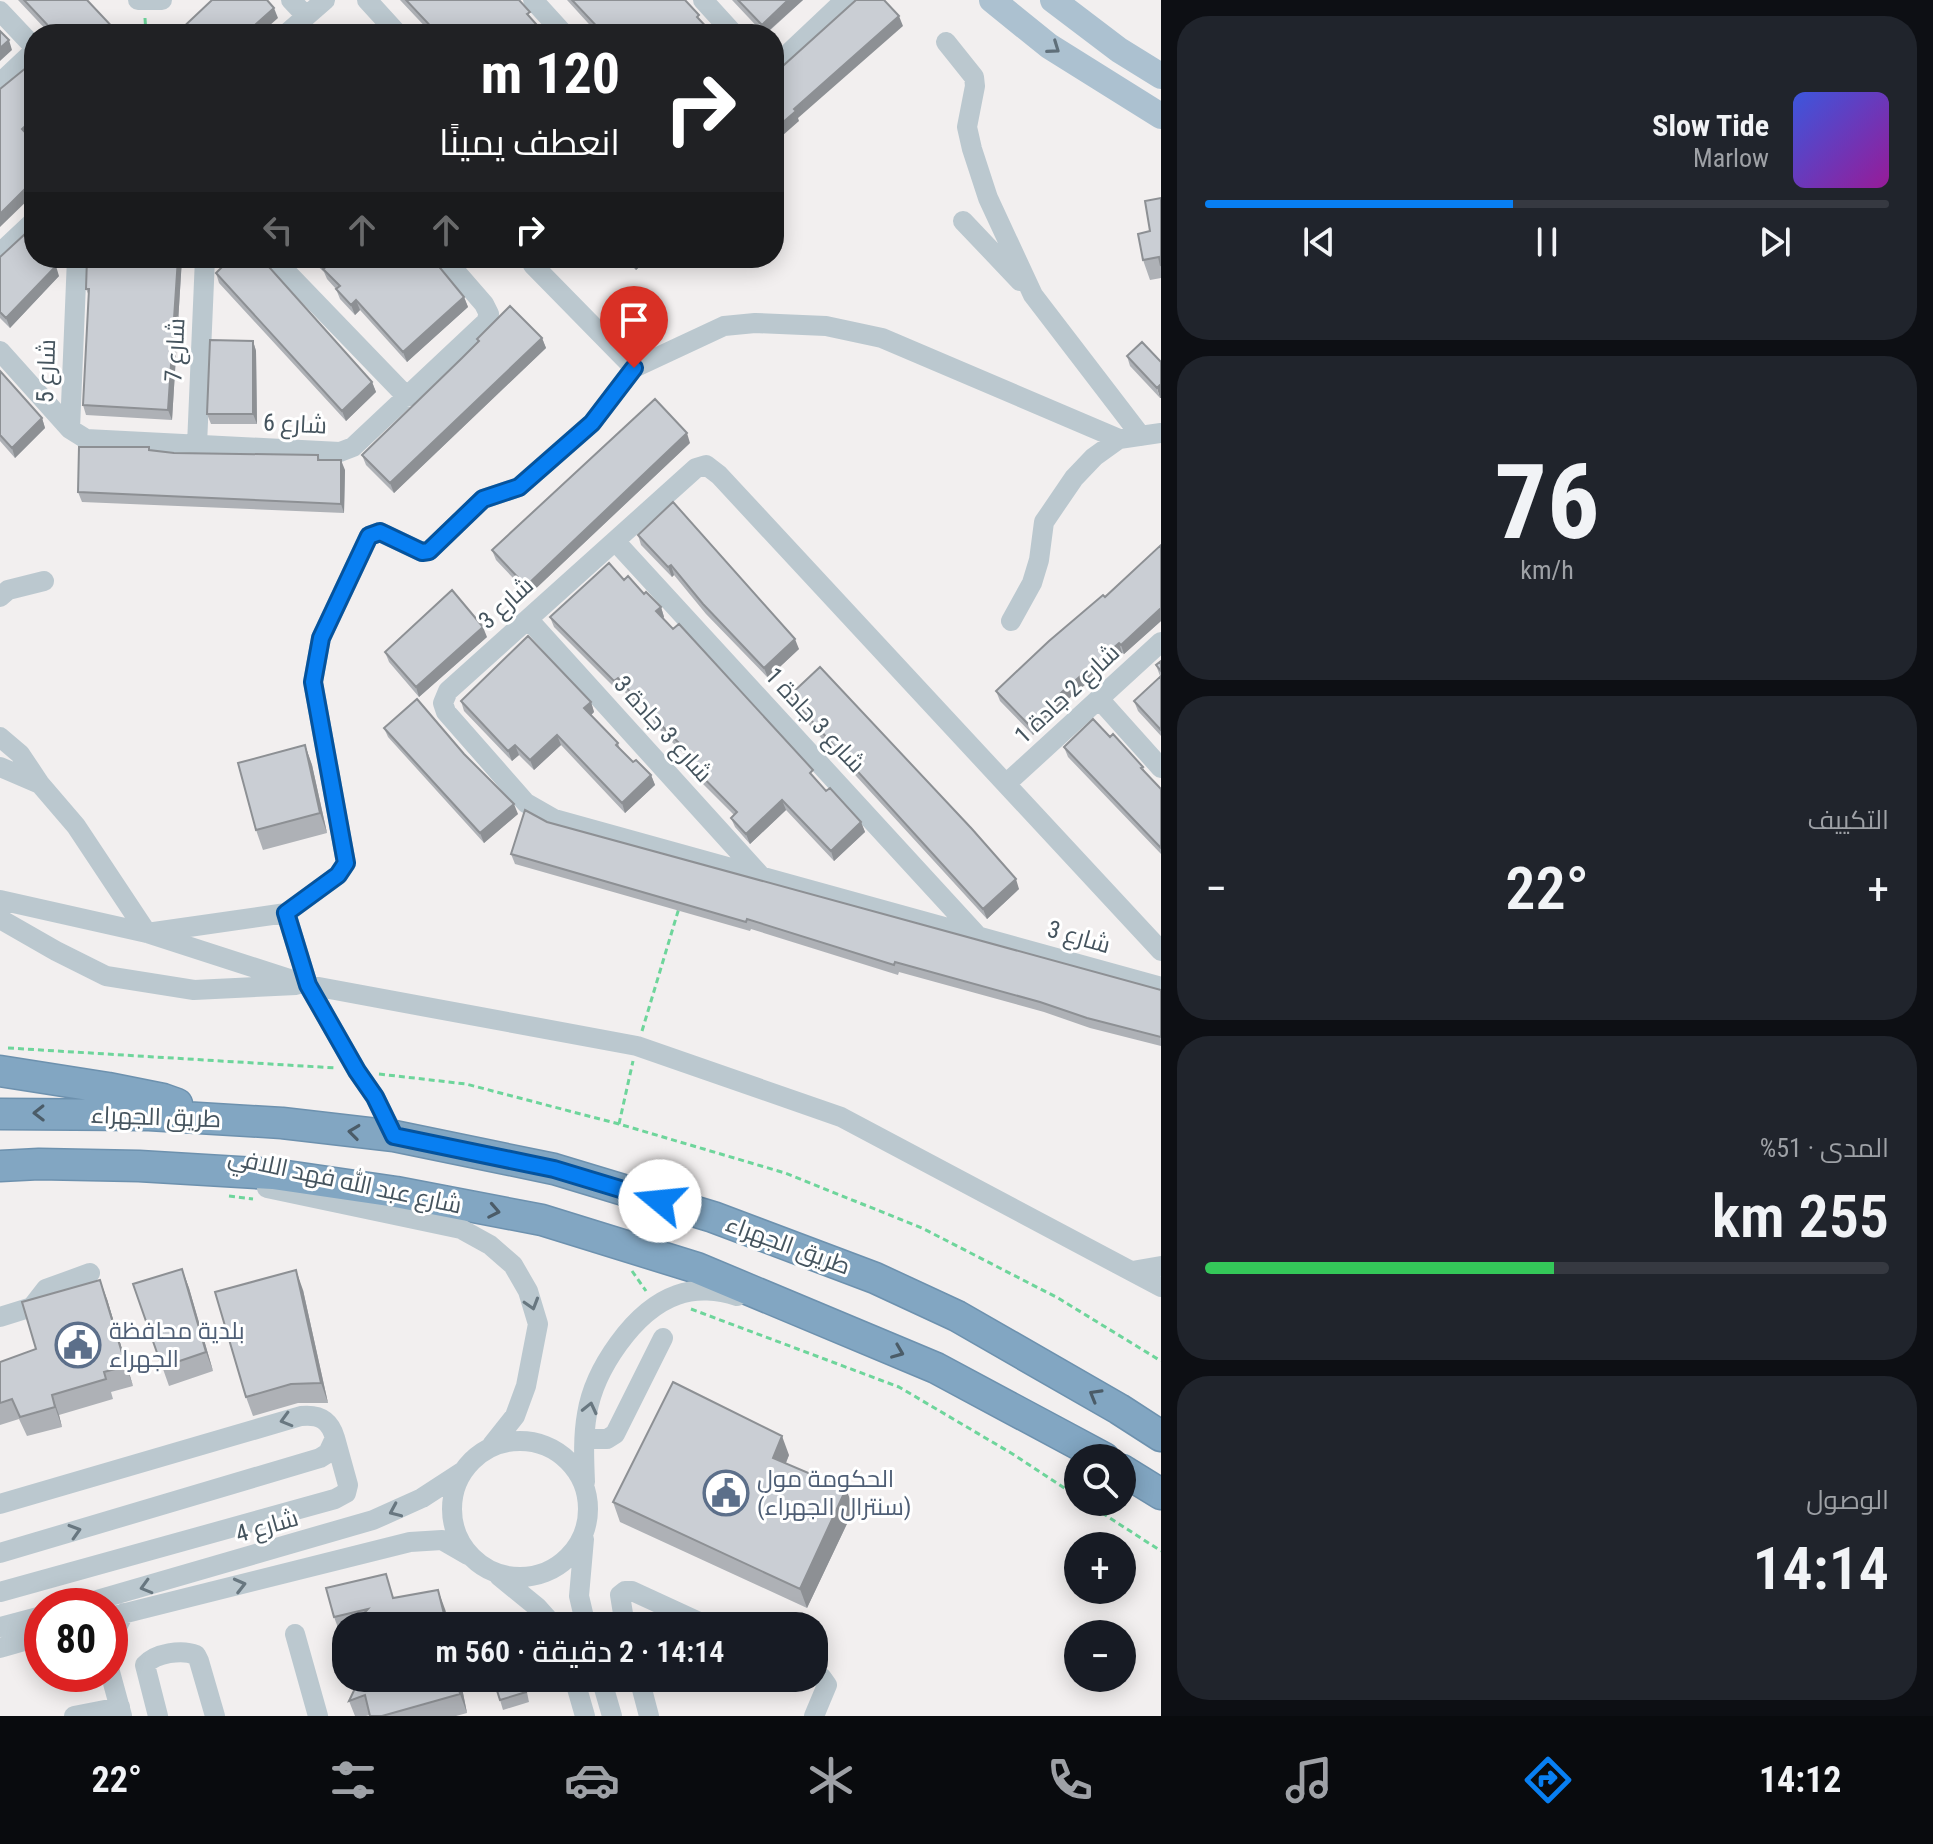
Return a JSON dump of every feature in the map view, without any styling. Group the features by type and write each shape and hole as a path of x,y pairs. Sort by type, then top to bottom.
{"highway":[{"path":"0,1071 163,1099 212,1119"},
{"name":"طريق الجهراء","path":"0,1114 75,1113 282,1123 394,1136 554,1169 713,1217 875,1278 957,1316 1161,1436"},
{"name":"طريق الجهراء","path":"0,1166 104,1165 273,1174 396,1192 542,1220 697,1268 936,1368 1078,1444"},
{"path":"1136,1479 1161,1494"}],"main road":[{"path":"992,0 1049,46 1161,116"},
{"path":"1060,2 1119,50 1161,76"}],"street":[{"path":"138,0 162,0"},
{"path":"291,0 306,16"},
{"path":"297,24 325,0"},
{"path":"367,0 389,24"},
{"path":"533,0 555,24"},
{"path":"703,0 725,24"},
{"path":"784,58 845,0"},
{"path":"0,11 24,38"},
{"path":"946,42 974,77 967,127 972,149 988,198 1033,295"},
{"path":"0,83 24,59"},
{"path":"963,221 1033,295 1151,435"},
{"path":"0,253 24,230"},
{"name":"شارع 5","path":"70,429 77,268"},
{"name":"شارع 7","path":"197,445 205,268"},
{"path":"283,268 407,397"},
{"name":"شارع 6","path":"70,429 86,439 348,450 486,322 489,314 484,304 453,268"},
{"path":"536,268 634,368"},
{"path":"147,933 286,913 338,875 346,863 313,682 321,638 369,536 380,532 422,552 429,551 483,499 519,487 592,423 634,368 724,326 755,323 826,326 882,338 1119,439"},
{"name":"شارع 5","path":"0,351 70,429"},
{"path":"1011,621 1032,583 1039,560 1044,522 1074,478 1094,457 1119,439 1151,435"},
{"name":"شارع 3","path":"1161,951 719,475 706,465 696,468 448,691 443,703 446,712 526,803 554,819 1161,987"},
{"name":"شارع 3 جادة 1","path":"615,541 976,934"},
{"path":"0,597 8,590 44,581"},
{"name":"شارع 3 جادة 3","path":"528,619 760,875"},
{"name":"شارع 2 جادة 1","path":"1007,783 1161,642"},
{"path":"1100,700 1161,768"},
{"path":"0,737 20,754 40,784 76,826 147,933"},
{"path":"0,767 40,784"},
{"path":"0,900 147,933 308,985 637,1046 841,1117 1161,1287"},
{"path":"286,913 308,985 375,1097 394,1136"},
{"path":"0,919 106,976 194,990 308,985"},
{"name":"شارع عبد الله فهد اللافي","path":"104,1165 296,1193 461,1229 490,1245 513,1265 528,1291 538,1324 526,1386 515,1416 492,1445"},
{"path":"1132,1271 1161,1266"},
{"path":"0,1317 32,1307 48,1288 90,1273"},
{"path":"585,1486 587,1412 599,1376 617,1345 658,1305 676,1295 721,1291 845,1330"},
{"path":"585,1439 610,1438 615,1434 663,1338"},
{"path":"0,1504 312,1415 322,1417 331,1425 348,1485 346,1493 335,1499 0,1592"},
{"path":"0,1553 320,1458 328,1453 335,1438"},
{"path":"541,1612 496,1573 473,1559 459,1540 452,1518 453,1494 462,1472 475,1456 492,1445 514,1440 536,1442 557,1451 574,1466 585,1486 589,1501 579,1596 583,1612"},
{"name":"شارع 4","path":"128,1591 346,1530 422,1498 462,1472"},
{"path":"496,1573 517,1578 538,1575 558,1567 574,1552 584,1533"},
{"name":"شارع 4","path":"128,1612 410,1542 442,1540 473,1559"},
{"path":"622,1612 620,1595 632,1591 678,1612"},
{"path":"0,1627 24,1621"},
{"path":"295,1634 318,1716"},
{"path":"0,1648 24,1641"},
{"path":"158,1716 145,1665 152,1659 183,1651 196,1655 199,1661 215,1716"},
{"path":"578,1692 585,1716"},
{"path":"605,1692 612,1716"},
{"path":"643,1692 649,1716"},
{"path":"814,1716 824,1692"},
{"path":"74,1716 121,1711"}],"path":[{"path":"619,1124 637,1046 681,901"},
{"path":"0,1048 357,1071 466,1084 619,1124 785,1173 922,1228 1058,1298 1161,1361"},
{"path":"658,1305 688,1308 899,1387 1064,1488"},
{"path":"1107,1516 1161,1551"}],"building":[{"path":"24,0 87,0 110,24 47,24"},
{"path":"212,0 267,0 274,8 256,24 187,24"},
{"path":"406,0 519,0 536,24 429,24"},
{"path":"572,0 685,0 704,24 595,24"},
{"path":"738,0 788,0 763,24"},
{"path":"856,0 884,0 899,16 784,121 784,65"},
{"path":"0,31 9,40 0,48"},
{"path":"24,69 24,190 0,214 0,89"},
{"path":"1161,198 1161,266 1159,257 1143,260 1138,234 1150,231 1145,201"},
{"path":"24,235 24,268 54,268 6,318 0,312 0,257"},
{"path":"87,268 177,268 168,410 83,405 89,289 86,289"},
{"path":"221,268 270,268 372,382 342,411 216,273"},
{"path":"440,268 464,297 403,352 356,300 351,305 336,289 340,286 323,269"},
{"path":"510,306 542,338 390,483 362,455 479,341 477,339"},
{"path":"210,340 253,341 253,414 207,414"},
{"path":"1142,342 1161,362 1161,384 1157,388 1127,356"},
{"path":"0,371 42,418 12,448 0,435"},
{"path":"655,399 687,433 526,586 492,550"},
{"path":"79,447 149,447 149,450 174,453 318,455 318,460 341,460 341,504 78,492"},
{"path":"673,502 795,639 764,668 671,565 668,567 638,535"},
{"path":"1161,545 1161,608 1063,691 1029,725 996,691"},
{"path":"609,563 624,580 628,576 661,607 656,611 673,629 679,624 813,770 810,773 826,791 830,788 861,822 831,851 782,800 746,834 731,818 737,812 686,760 691,755 650,714 652,712 635,693 633,695 618,678 614,681 550,617"},
{"path":"452,590 483,627 416,687 385,652"},
{"path":"528,636 591,702 584,708 618,743 616,745 651,775 622,803 557,735 530,760 515,745 508,751 461,701"},
{"path":"820,667 1016,879 983,909 789,696"},
{"path":"1161,676 1161,730 1134,701"},
{"path":"417,699 464,754 514,804 480,833 384,728"},
{"path":"1093,719 1110,737 1113,734 1161,789 1161,848 1064,747"},
{"path":"305,745 320,813 256,830 238,763"},
{"path":"525,810 547,822 1161,990 1161,1037 895,962 894,965 747,919 746,922 511,854"},
{"path":"182,1269 206,1352 162,1367 133,1284"},
{"path":"296,1270 321,1383 291,1384 246,1397 215,1292"},
{"name":"بلدية محافظة الجهراء","path":"100,1280 126,1366 104,1372 106,1379 52,1395 55,1407 20,1417 12,1399 0,1403 0,1362 36,1349 22,1302"},
{"name":"الحكومة مول (سنترال الجهراء)","path":"673,1382 782,1436 773,1458 846,1489 800,1589 613,1502"},
{"path":"386,1574 393,1598 438,1590 444,1612 365,1612 368,1609 333,1612 326,1588"},
{"path":"353,1692 460,1694 382,1716 370,1716 365,1695 349,1701"},
{"path":"497,1692 526,1692 500,1700"}],"place":[{"name":"بلدية محافظة الجهراء","path":"78,1345"},
{"name":"الحكومة مول (سنترال الجهراء)","path":"726,1493"}],"route":[{"path":"634,368 592,423 519,487 483,499 429,551 422,552 380,532 369,536 321,638 313,682 346,863 338,875 286,913 308,985 375,1097 394,1136 554,1169 660,1201"}]}
